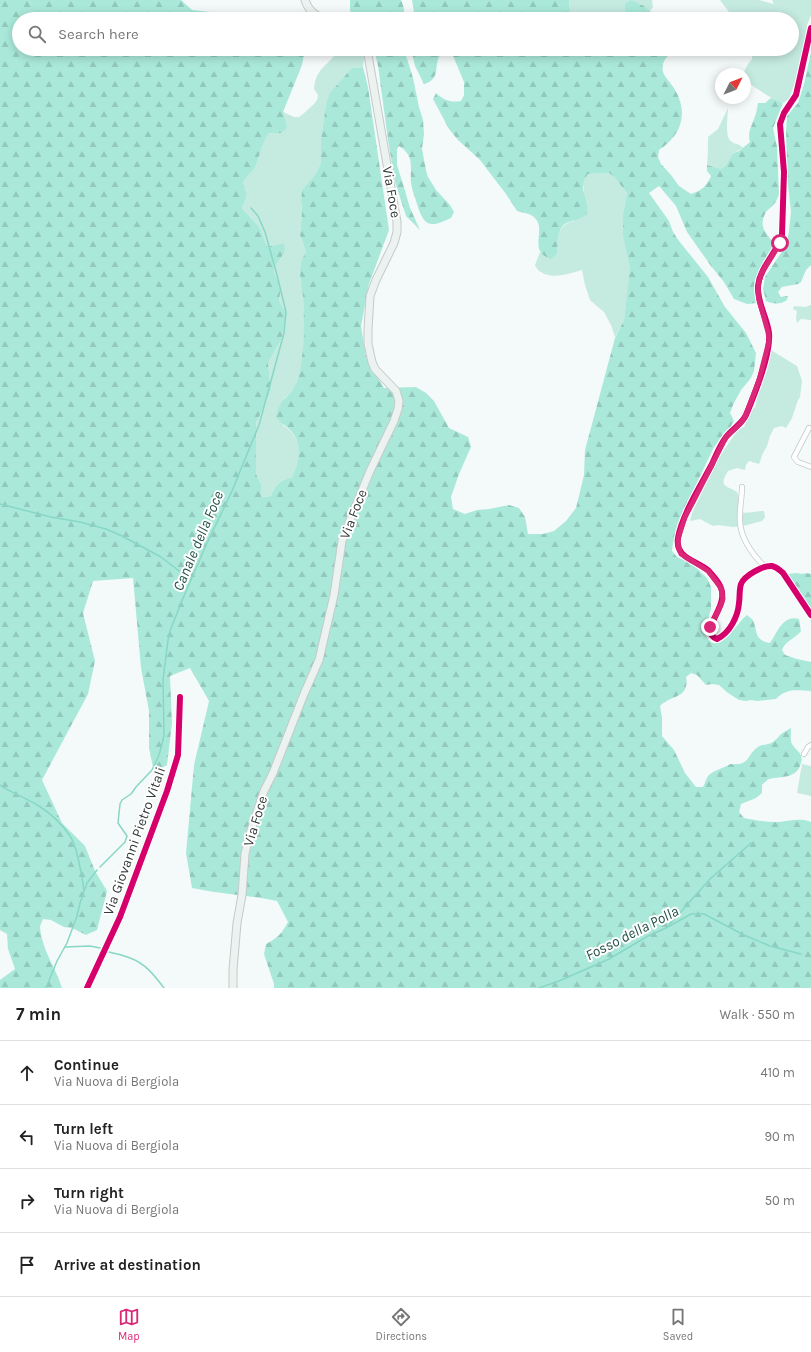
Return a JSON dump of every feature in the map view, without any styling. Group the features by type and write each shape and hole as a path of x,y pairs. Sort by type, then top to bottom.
{"main road":[{"path":"305,0 309,9 312,12"},
{"name":"Via Foce","path":"233,988 237,923 242,896 245,854 249,836 264,791 273,773 319,660 334,595 342,541 367,478 394,421 398,409 399,401 396,391 376,369 372,362 368,344 368,311 370,296 394,243 397,222 368,56"}],"street":[{"path":"811,28 796,96 784,113 780,124 780,139 784,172 782,235 780,243 761,274 758,286 759,300 768,332 769,341 767,352 759,380 745,417 726,437 688,511 678,539 681,554 708,571 721,588 723,599 710,627 711,636 717,639 727,632 739,608 741,584 743,580 752,573 765,567 772,566 783,573 811,615"},
{"path":"809,428 794,457 798,462 811,467"},
{"path":"742,487 741,529 748,546 765,567"},
{"name":"Via Giovanni Pietro Vitali","path":"87,988 120,916 167,791 178,755 180,697"},
{"path":"804,754 811,745"}],"green space":[{"path":"0,0 181,0 192,10 210,12 12,12 12,56 304,56 302,65 283,112 287,127 279,133 269,133 262,147 255,168 243,183 247,194 242,208 260,228 267,247 283,243 285,248 284,253 274,267 274,272 281,287 279,301 287,314 281,340 268,363 271,390 256,423 256,474 261,484 261,497 271,496 278,484 292,477 297,466 299,453 297,441 294,435 276,417 282,402 293,389 297,381 303,349 304,312 300,267 306,252 300,235 302,190 317,172 321,162 321,139 326,104 330,93 352,68 363,67 368,87 389,230 369,284 361,326 366,357 384,388 416,387 426,393 434,401 449,428 468,437 471,447 451,497 453,509 465,514 477,510 509,505 519,508 525,517 528,534 543,534 554,531 566,521 576,508 584,475 585,450 615,338 624,320 630,268 623,235 623,214 627,193 609,173 588,174 583,184 587,204 587,214 565,224 558,236 557,254 551,259 544,256 540,251 539,228 535,218 529,214 517,211 480,160 458,140 449,129 433,99 436,93 447,100 457,102 461,101 464,95 464,82 453,56 668,56 664,62 663,72 674,88 679,99 682,107 682,115 673,138 659,150 658,157 661,164 679,186 691,194 703,188 708,183 711,176 707,171 707,165 721,169 726,165 733,153 739,151 750,142 749,132 758,103 765,103 771,98 783,103 773,128 777,147 779,194 775,203 765,213 763,220 764,230 773,244 773,248 756,281 756,303 747,304 734,299 724,282 687,232 676,206 659,186 649,193 669,221 673,232 679,241 708,277 725,307 746,333 756,353 754,371 751,378 741,390 730,413 734,421 713,449 679,521 672,551 677,557 691,563 707,578 711,587 711,609 704,632 709,640 715,643 720,642 732,632 747,615 753,620 759,638 770,643 781,625 789,619 799,619 801,631 783,647 782,650 785,655 811,662 811,691 788,691 776,699 757,701 739,700 719,685 706,685 697,675 691,673 686,677 685,689 682,693 664,702 660,706 662,736 674,750 685,773 696,787 703,787 711,773 730,764 745,762 758,747 771,743 791,728 791,742 799,752 802,760 799,768 796,772 788,776 767,780 762,785 762,793 756,798 741,804 739,812 744,818 760,821 776,822 802,820 811,822 811,988 274,988 264,954 266,944 274,940 279,935 288,922 277,901 192,888 186,853 194,765 209,701 190,668 170,676 172,723 167,765 154,772 149,748 149,711 141,668 133,578 93,581 83,613 95,661 88,694 42,780 62,823 85,846 95,871 107,891 97,930 86,935 72,928 64,927 51,920 43,919 40,927 43,944 62,988 0,988 0,980 15,969 8,949 7,934 0,930"},
{"path":"350,0 401,0 404,12 351,12"},
{"path":"412,0 569,0 571,12 414,12"},
{"path":"569,0 652,0 653,7 650,11 644,6 636,12 570,11"},
{"path":"631,0 644,6 650,12 626,12 625,4"},
{"path":"720,0 759,0 774,4 772,0 811,0 811,15 807,25 806,37 795,82 789,99 783,103 751,84 751,68 746,68 752,59 752,56 799,56 799,12 729,12"},
{"path":"811,52 811,265 806,270 801,282 782,287 778,292 781,297 788,296 787,300 782,303 771,303 766,301 763,289 765,277 783,250 788,239 791,212 787,176 787,116 798,103"},
{"path":"334,56 364,56 363,67 352,68 326,104 321,139 321,162 317,172 302,190 300,235 306,252 301,264 300,272 303,291 304,352 300,375 296,385 284,399 283,425 294,436 299,449 299,456 296,470 292,477 278,484 271,496 261,497 261,484 256,474 256,423 271,390 268,363 281,340 287,314 279,301 281,287 274,272 274,266 283,253 283,243 267,247 260,228 242,208 247,194 243,183 255,168 262,147 269,133 278,134 283,112 294,117 299,117 317,100 318,95 314,89 316,78"},
{"path":"376,56 406,56 423,120 424,134 422,149 428,177 436,190 450,205 454,212 451,218 438,223 433,224 425,221 420,212 412,188 410,158 399,146 397,149 397,165 410,208 420,230 406,216 395,182"},
{"path":"413,56 440,56 434,77 431,81 424,84 415,66"},
{"path":"728,108 728,136 732,142 743,148 733,153 726,165 721,169 707,165 708,137 718,129"},
{"path":"609,173 627,193 623,214 630,268 624,320 615,337 604,312 590,300 582,270 556,276 545,274 537,269 535,265 540,252 545,257 557,254 559,233 564,226 574,221 584,193 583,183 588,174"},
{"path":"811,305 811,320 801,319 797,323 797,311 793,309 794,306 805,307"},
{"path":"771,350 797,366 802,381 800,397 792,418 786,428 782,426 774,428 759,464 749,461 745,470 737,468 728,471 724,480 725,485 737,492 740,502 740,512 745,513 764,511 765,517 762,521 733,527 718,525 713,526 700,519 690,521 692,513 719,458 739,429 744,427 752,407 755,408 760,384"},
{"path":"787,574 811,574 811,610"},
{"path":"802,764 811,766 811,796 797,793"}],"waterway":[{"name":"Canale della Foce","path":"100,867 125,842 127,836 118,823 120,804 122,800 131,794 152,770 159,755 164,736 163,680 170,631 207,543 232,491 259,425 284,333 286,312 277,275 265,232 258,216 251,208"},
{"path":"0,504 106,529 161,557 191,580"},
{"path":"0,785 43,809 56,819 67,832 75,847 84,890"},
{"path":"669,925 710,879 751,843"},
{"name":"Canale della Foce","path":"46,988 57,961 67,943 87,883 97,870"},
{"name":"Fosso della Polla","path":"539,988 609,959 648,936 691,914 704,914 744,935 770,946 801,954"},
{"name":"Fosso della Polla","path":"65,947 90,946 100,948"},
{"name":"Fosso della Polla","path":"109,952 127,957 140,963 164,988"}],"cycle path":[{"path":"811,28 796,95 784,113 780,124 784,172 782,235 780,242 765,266 759,279 758,286 759,298 769,333 765,363 746,415 742,421 728,434 718,450 683,520 678,538 678,545 683,555 709,571 721,588 721,603 710,630 712,635 717,639 726,633 735,619 741,584 750,575 764,567 774,566 783,573 811,615"},
{"path":"87,988 120,917 167,791 178,755 180,697"}],"route":[{"path":"710,627 723,599 721,588 719,583 708,571 681,554 678,539 685,517 726,437 745,417 759,380 769,341 759,300 758,286 761,274 780,243"}]}
